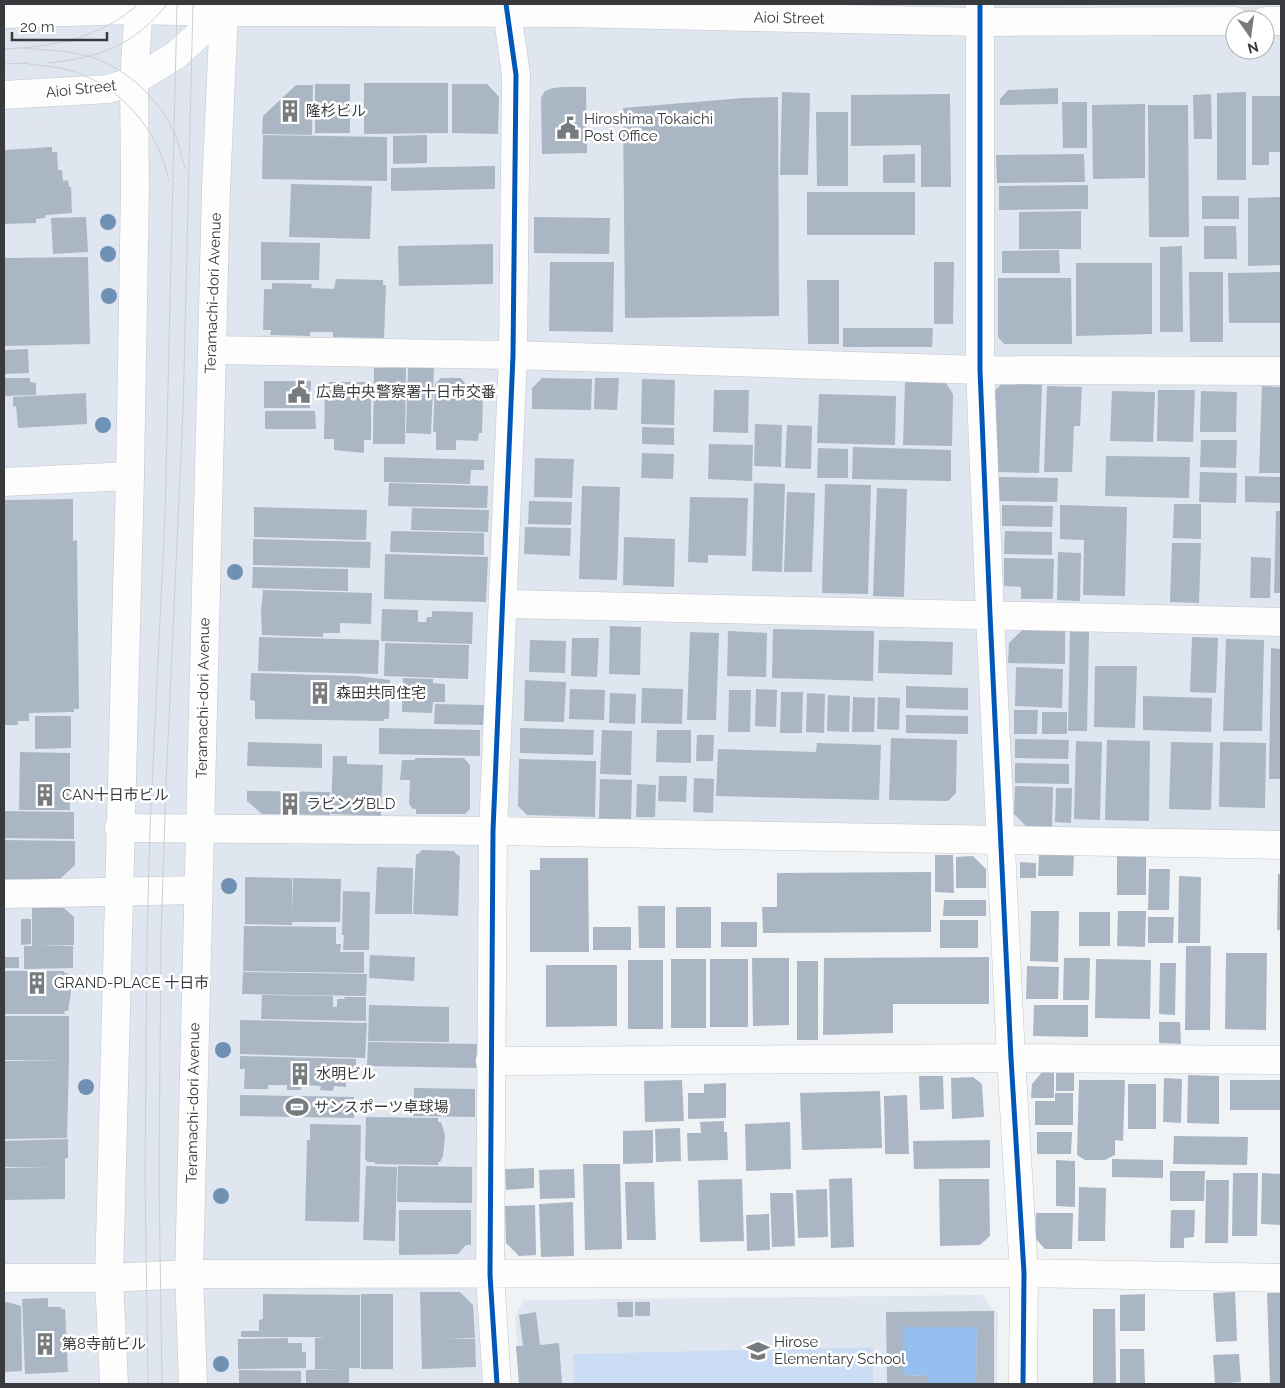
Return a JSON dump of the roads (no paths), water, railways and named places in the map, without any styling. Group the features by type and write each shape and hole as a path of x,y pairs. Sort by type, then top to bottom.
{"main road":[{"name":"Aioi Street","path":"4,14 139,7 507,8 981,13 1225,21"},
{"path":"114,1384 109,1278 119,828 130,476 136,188 134,81 139,7"},
{"name":"Aioi Street","path":"4,95 108,89 134,81 176,55 224,8"},
{"name":"Teramachi-dori Avenue","path":"193,1384 189,1274 216,189 224,8"},
{"path":"497,1384 490,1275 493,830 513,355 516,75 507,8"},
{"path":"981,13 980,370 1010,1058 1024,1273 1023,1384"},
{"path":"212,350 513,355 980,370 1281,371"},
{"path":"4,482 130,476"},
{"path":"503,604 1281,622"},
{"path":"119,828 493,830 1281,845"},
{"path":"4,894 198,890"},
{"path":"490,1061 1010,1058 1281,1060"},
{"path":"4,1278 109,1278 189,1274 1024,1273 1281,1278"}],"water":[{"path":"903,1327 977,1327 976,1384 927,1384 927,1376 903,1375"}],"tram line":[{"path":"4,49 58,43 92,33 124,16 138,4"},
{"path":"48,63 84,57 115,47 142,30 167,4"},
{"path":"148,1384 145,1178 147,937 150,828 165,516 177,4"},
{"path":"162,1384 159,1178 161,937 183,411 193,4"},
{"path":"22,48 62,51 87,56 114,67 127,75 149,95 167,119 176,137 185,169"},
{"path":"22,63 64,69 83,75 101,84 118,96 133,110 156,143 169,181"},
{"path":"4,64 28,63"}],"place":[{"name":"隆杉ビル","path":"290,111"},
{"name":"Hiroshima Tokaichi Post Office","path":"568,128"},
{"name":"広島中央警察署十日市交番","path":"299,392"},
{"name":"森田共同住宅","path":"320,693"},
{"name":"CAN十日市ビル","path":"45,795"},
{"name":"ラビングBLD","path":"290,804"},
{"name":"GRAND-PLACE 十日市","path":"37,983"},
{"name":"水明ビル","path":"300,1074"},
{"name":"サンスポーツ卓球場","path":"297,1107"},
{"name":"第8寺前ビル","path":"45,1344"},
{"name":"Hirose Elementary School","path":"758,1351"}]}
